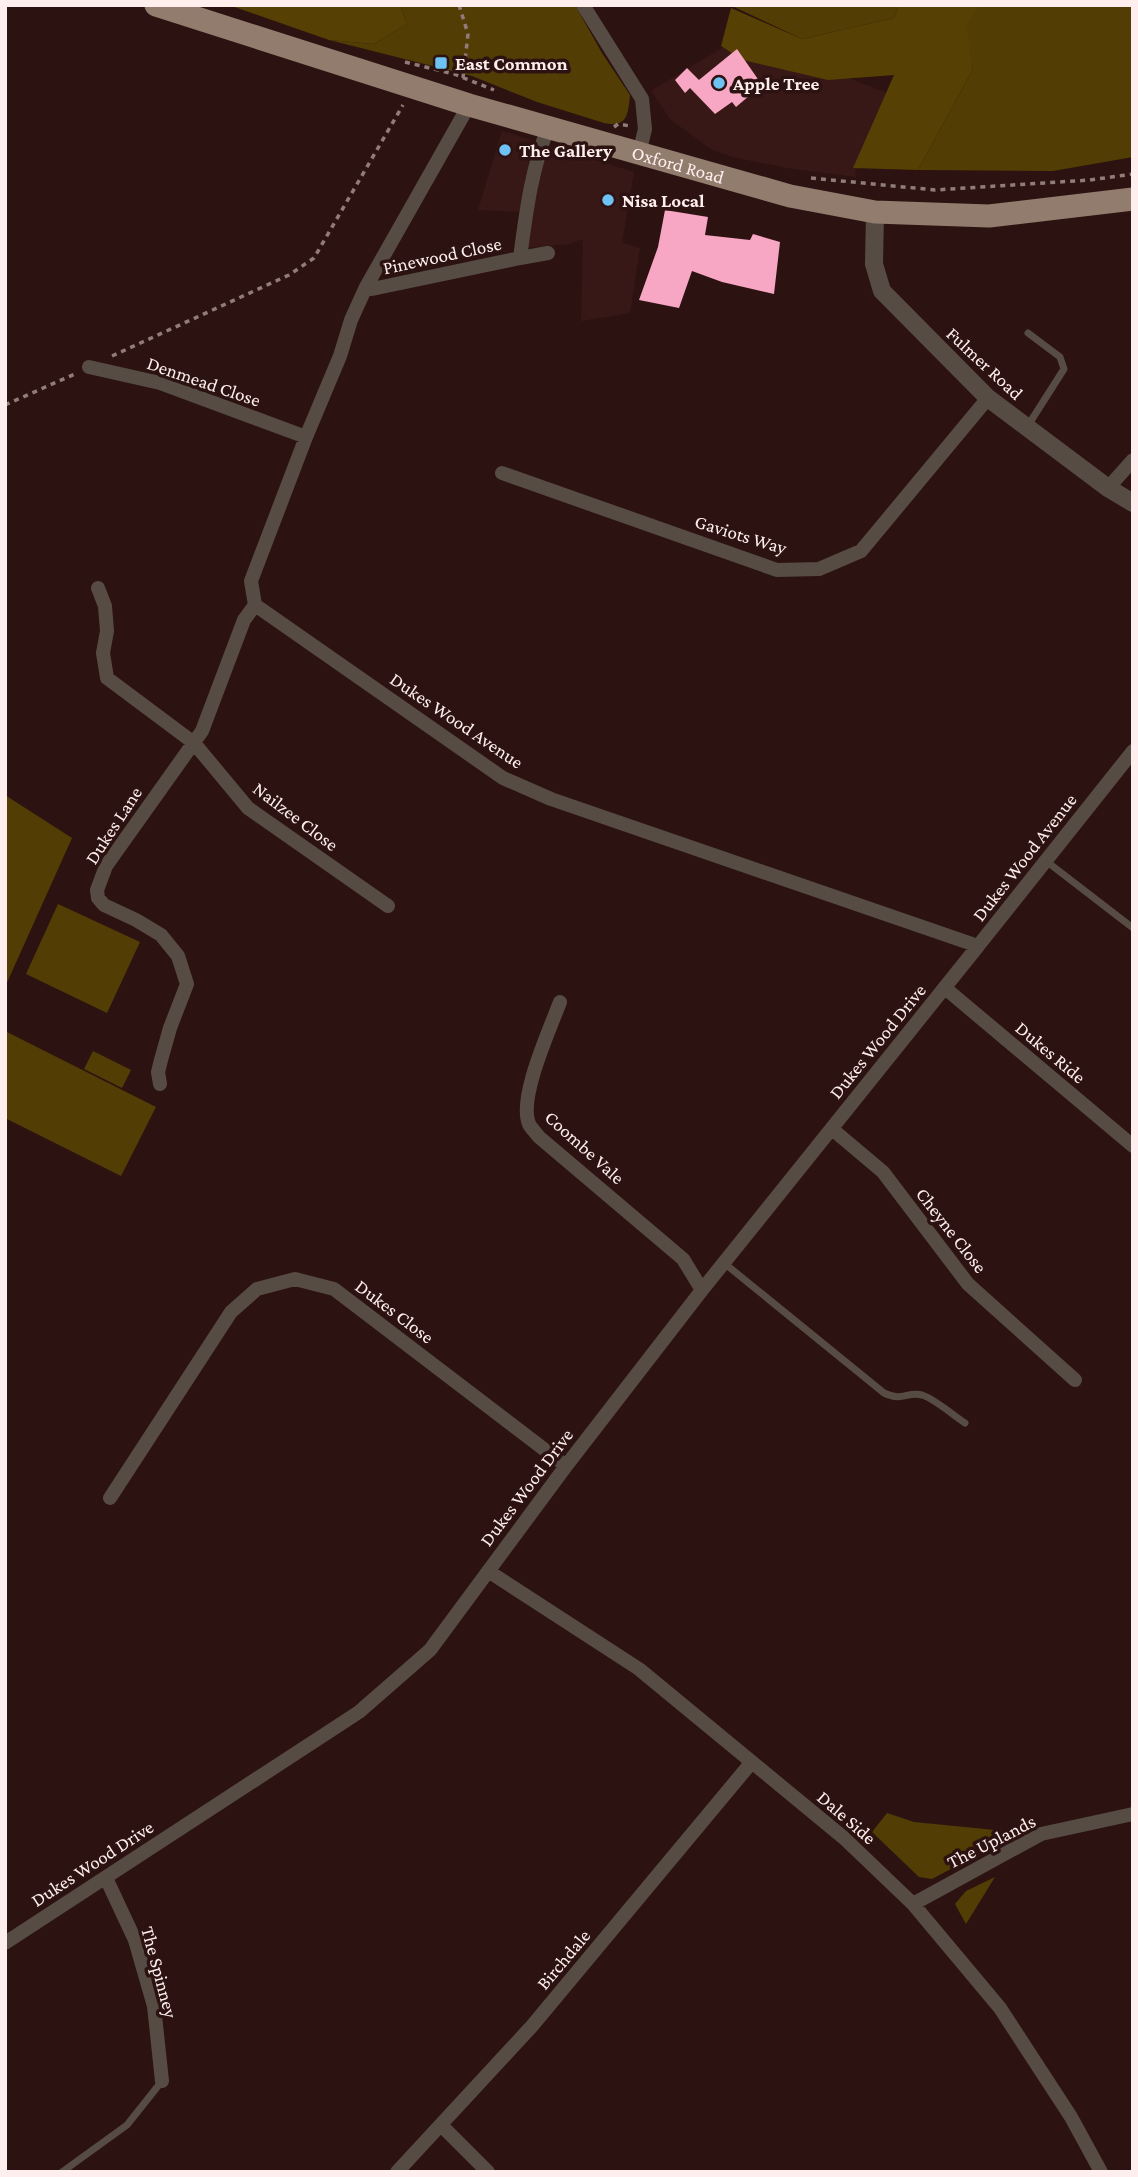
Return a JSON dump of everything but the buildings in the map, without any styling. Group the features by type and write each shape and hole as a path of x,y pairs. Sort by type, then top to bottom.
{"main road":[{"name":"Oxford Road","path":"156,5 461,102 790,196 875,212 989,216 1133,199"}],"street":[{"path":"583,5 642,99 645,129 639,153"},
{"path":"256,606 251,581 340,356 351,320 461,102"},
{"name":"Pinewood Close","path":"366,287 372,289 520,258 529,187 548,128"},
{"name":"Fulmer Road","path":"875,212 874,264 882,291 988,398 1108,488 1133,503"},
{"path":"520,258 548,253"},
{"name":"Denmead Close","path":"89,367 160,383 306,437"},
{"name":"Gaviots Way","path":"502,473 777,569 819,569 861,551 988,398"},
{"path":"1108,488 1133,460"},
{"name":"Nailzee Close","path":"98,588 105,606 107,631 103,653 107,678 194,743 248,808 388,906"},
{"name":"Dukes Lane","path":"160,1084 158,1072 161,1060 187,984 183,970 178,956 160,935 104,905 98,898 97,890 112,857 202,731 244,620 256,606"},
{"name":"Dukes Wood Avenue","path":"256,606 503,778 551,799 978,946 1133,751"},
{"name":"Dukes Wood Drive","path":"5,1943 359,1712 430,1650 566,1466 702,1290 978,946"},
{"name":"Dukes Ride","path":"945,988 1133,1146"},
{"name":"Coombe Vale","path":"560,1003 531,1084 527,1105 529,1124 539,1137 683,1259 702,1290"},
{"name":"Cheyne Close","path":"832,1129 883,1172 968,1284 1076,1380"},
{"name":"Dukes Close","path":"110,1498 231,1312 257,1289 295,1279 334,1289 566,1466"},
{"name":"Dale Side","path":"488,1570 639,1669 844,1838 913,1904 1000,2008 1071,2117 1101,2172"},
{"name":"Birchdale","path":"397,2172 532,2026 751,1763"},
{"name":"The Uplands","path":"913,1904 1041,1834 1133,1814"},
{"name":"The Spinney","path":"106,1878 135,1940 154,2006 162,2081"},
{"path":"441,2125 488,2172"}],"lane":[{"path":"1027,428 1064,369 1060,357 1028,333"},
{"path":"1045,861 1133,928"},
{"path":"724,1263 884,1393 895,1398 923,1396 965,1423"},
{"path":"62,2172 127,2125 162,2081"}],"path":[{"path":"459,5 468,34 461,102"},
{"path":"393,59 463,77 504,95"},
{"path":"5,405 289,275 314,258 403,105"},
{"path":"613,127 618,124 645,129"},
{"path":"808,178 935,190 1090,180 1133,174"}],"shaded area":[{"path":"229,5 400,5 407,24 374,44 329,40"},
{"path":"400,5 575,5 630,95 625,118 618,123 604,123 537,102 472,76 329,40 374,44 407,24"},
{"path":"730,5 899,5 894,18 802,39"},
{"path":"899,5 981,5 966,25 973,69 918,170 853,168 894,75 828,80 743,60 721,46 731,8 802,39 894,18"},
{"path":"981,5 1133,5 1133,157 1053,171 918,170 973,69 965,25"},
{"path":"735,40 751,40 892,95 855,172 856,177 787,168 732,157 711,149 671,120 651,91"},
{"path":"502,131 634,172 622,243 640,248 630,313 581,321 583,239 568,244 516,249 522,212 478,210"},
{"path":"5,795 72,838 5,987"},
{"path":"58,904 140,942 107,1013 26,974"},
{"path":"5,1031 156,1107 121,1176 5,1118"},
{"path":"93,1051 131,1070 122,1088 84,1069"},
{"path":"887,1813 914,1822 1005,1831 1009,1838 932,1879 919,1877 872,1832"},
{"path":"995,1877 966,1924 955,1904 966,1891"}],"place":[{"name":"East Common","path":"441,63"},
{"name":"Apple Tree","path":"719,83"},
{"name":"The Gallery","path":"505,150"},
{"name":"Nisa Local","path":"608,200"}]}
